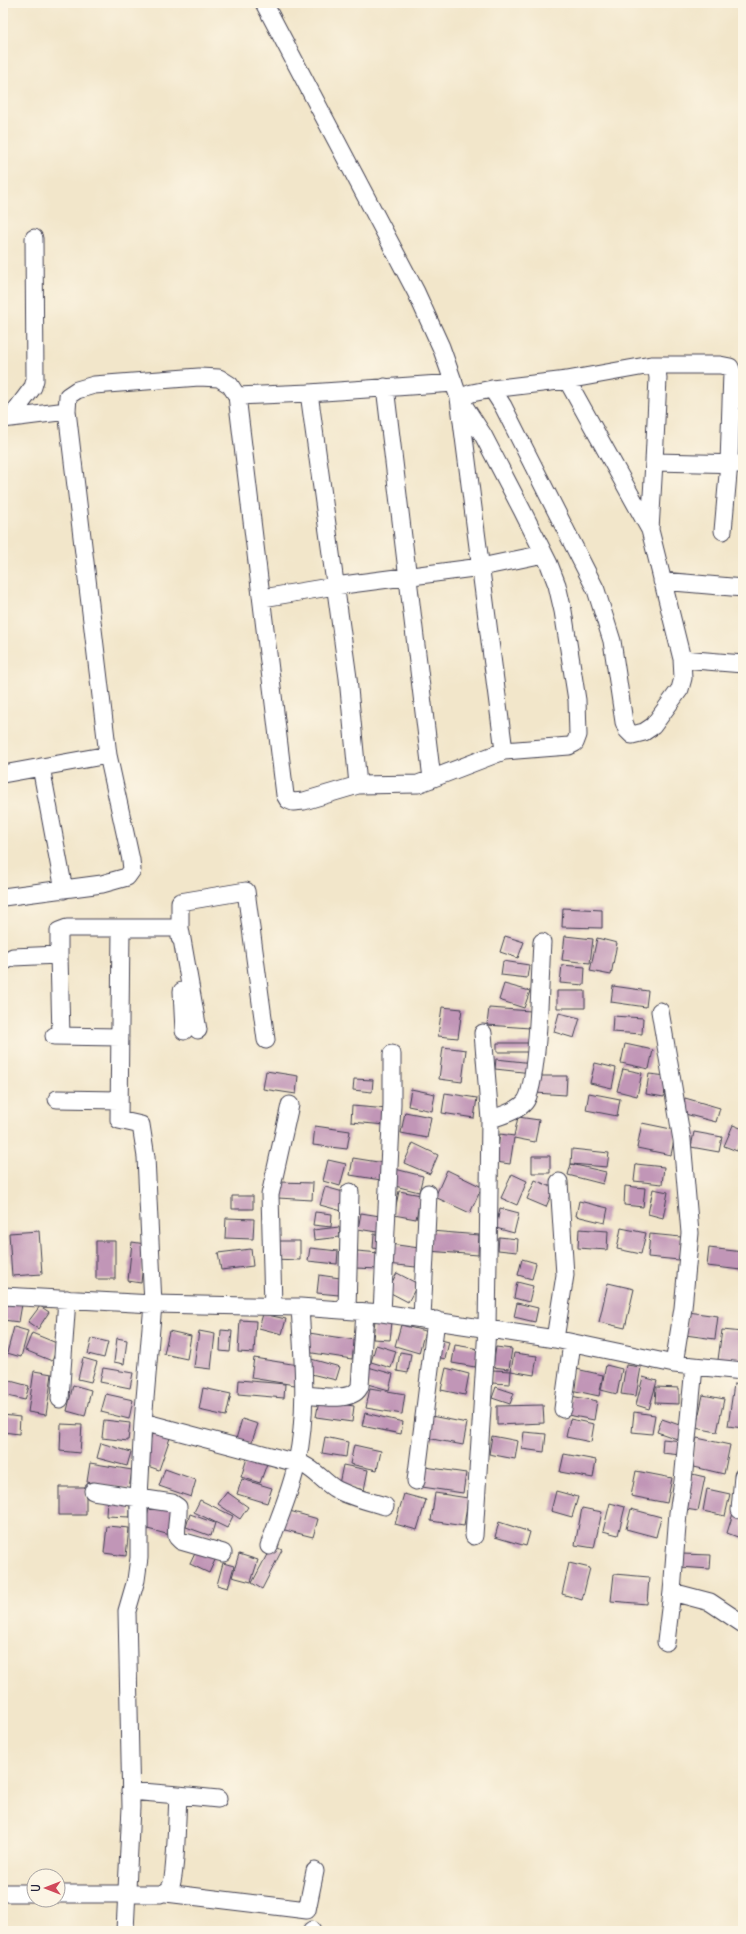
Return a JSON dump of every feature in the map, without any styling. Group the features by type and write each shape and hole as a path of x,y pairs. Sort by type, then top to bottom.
{"street":[{"path":"3,897 102,884 127,877 132,870 108,755 67,411 68,396 77,390 94,385 199,377 219,378 230,385 238,396 285,795 288,800 298,802 358,785 418,784 504,751 569,746 575,743 578,735 577,700 563,611 557,585 544,554 462,393 416,292 264,3"},
{"path":"7,418 33,388 35,380 34,238"},
{"path":"650,530 658,378 657,371 651,365"},
{"path":"238,396 309,393 384,387 462,393 567,380 651,365 730,366 732,372 736,463 723,531"},
{"path":"492,389 506,413 596,590 612,641 624,722 627,730 632,734 638,735 653,726 680,689 683,678 682,659 650,530 567,380"},
{"path":"384,387 432,779"},
{"path":"309,393 348,678 358,785"},
{"path":"462,393 504,751"},
{"path":"7,418 67,411"},
{"path":"654,462 736,463"},
{"path":"263,598 335,586 482,567 544,554"},
{"path":"662,581 743,588"},
{"path":"682,659 743,664"},
{"path":"3,774 108,755"},
{"path":"41,767 64,890"},
{"path":"191,1031 180,928 180,902 246,891 266,1040"},
{"path":"120,1037 57,1036 59,931 67,928 180,928"},
{"path":"121,928 119,1120 141,1125 146,1157 153,1304 143,1422 140,1497 140,1558 136,1580 129,1600 126,1624 130,1791 125,1931"},
{"path":"490,1120 519,1108 528,1098 535,1068 542,942"},
{"path":"3,962 13,957 59,955"},
{"path":"660,1011 682,1140 690,1233 683,1308 674,1364"},
{"path":"474,1536 487,1328 490,1120 483,1033"},
{"path":"382,1313 392,1104 392,1054"},
{"path":"57,1099 119,1100"},
{"path":"273,1306 270,1195 290,1105"},
{"path":"555,1338 565,1275 559,1182"},
{"path":"347,1310 350,1192"},
{"path":"416,1481 429,1319 428,1193"},
{"path":"3,1296 153,1304 300,1307 382,1313 555,1338 572,1343 674,1364 743,1371"},
{"path":"60,1399 66,1299"},
{"path":"268,1546 297,1464 304,1422 300,1307"},
{"path":"304,1395 336,1397 353,1396 358,1392 360,1386 365,1312"},
{"path":"563,1409 572,1343"},
{"path":"666,1642 694,1367"},
{"path":"143,1422 297,1464 311,1469 333,1487 344,1493 385,1506"},
{"path":"740,1510 743,1476"},
{"path":"93,1492 140,1497 172,1504 178,1507 175,1529 176,1538 181,1541 222,1553"},
{"path":"672,1592 710,1602 743,1624"},
{"path":"130,1791 218,1799"},
{"path":"168,1891 173,1875 178,1795"},
{"path":"66,1894 127,1895 168,1891 307,1910 315,1872"},
{"path":"3,1893 26,1893"}],"building":[{"path":"563,908 602,910 602,928 562,927"},
{"path":"505,936 524,942 518,958 500,952"},
{"path":"565,936 593,939 590,963 562,960"},
{"path":"597,938 617,943 611,975 590,971"},
{"path":"503,961 529,965 527,978 501,975"},
{"path":"562,965 585,967 584,985 560,983"},
{"path":"504,984 530,991 524,1008 499,1000"},
{"path":"613,986 648,991 646,1007 611,1002"},
{"path":"557,991 585,991 585,1008 557,1008"},
{"path":"442,1007 462,1009 458,1038 438,1036"},
{"path":"489,1008 531,1011 530,1028 487,1025"},
{"path":"559,1013 580,1018 574,1038 554,1032"},
{"path":"613,1016 643,1018 642,1034 612,1032"},
{"path":"497,1043 531,1043 531,1052 497,1052"},
{"path":"625,1044 653,1050 649,1069 621,1063"},
{"path":"443,1047 466,1050 462,1082 439,1079"},
{"path":"496,1059 533,1063 532,1073 495,1069"},
{"path":"595,1063 616,1068 612,1088 590,1083"},
{"path":"623,1069 642,1073 637,1096 617,1091"},
{"path":"266,1071 298,1076 296,1094 263,1089"},
{"path":"649,1074 667,1076 664,1097 646,1094"},
{"path":"536,1076 567,1076 566,1095 535,1093"},
{"path":"354,1079 373,1080 372,1092 353,1090"},
{"path":"411,1089 435,1094 432,1111 408,1106"},
{"path":"445,1093 477,1098 474,1118 442,1113"},
{"path":"589,1093 620,1099 617,1116 586,1110"},
{"path":"685,1098 720,1108 716,1122 681,1113"},
{"path":"352,1106 388,1109 386,1125 351,1122"},
{"path":"405,1112 431,1117 427,1138 401,1133"},
{"path":"518,1117 539,1120 535,1142 514,1138 510,1164 496,1162 500,1134 514,1136"},
{"path":"642,1123 676,1130 671,1155 637,1148"},
{"path":"733,1125 743,1129 743,1137 737,1151 724,1146"},
{"path":"315,1126 350,1131 347,1149 313,1145"},
{"path":"694,1132 722,1137 719,1152 691,1147"},
{"path":"413,1143 438,1155 430,1174 404,1163"},
{"path":"572,1149 609,1153 607,1167 571,1164"},
{"path":"532,1156 550,1156 550,1173 532,1173"},
{"path":"353,1158 384,1163 381,1180 350,1175"},
{"path":"328,1160 346,1164 340,1186 323,1181"},
{"path":"571,1164 606,1172 603,1184 568,1175"},
{"path":"636,1164 664,1167 662,1184 634,1181"},
{"path":"395,1169 423,1176 419,1192 391,1185"},
{"path":"447,1170 482,1187 470,1213 435,1197"},
{"path":"512,1174 527,1181 517,1205 501,1198"},
{"path":"535,1180 554,1188 546,1207 527,1199"},
{"path":"279,1182 313,1183 312,1200 278,1198"},
{"path":"625,1186 645,1188 643,1207 624,1205"},
{"path":"325,1187 347,1193 342,1211 320,1205"},
{"path":"653,1189 668,1192 663,1218 648,1214"},
{"path":"399,1191 421,1195 416,1219 394,1215"},
{"path":"232,1196 253,1196 253,1209 232,1209"},
{"path":"579,1201 608,1208 605,1223 576,1216"},
{"path":"500,1208 519,1213 514,1233 496,1228"},
{"path":"315,1212 332,1214 331,1227 313,1225"},
{"path":"361,1213 386,1217 383,1233 358,1229"},
{"path":"226,1218 254,1219 253,1239 225,1238"},
{"path":"339,1227 340,1237 314,1240 313,1230"},
{"path":"621,1228 646,1233 641,1254 617,1249"},
{"path":"579,1229 608,1231 607,1250 578,1248"},
{"path":"39,1231 42,1274 12,1276 9,1233"},
{"path":"431,1231 479,1235 478,1255 429,1251"},
{"path":"374,1234 385,1235 383,1250 373,1248"},
{"path":"650,1234 681,1237 679,1260 648,1257"},
{"path":"499,1237 518,1239 517,1252 498,1250"},
{"path":"96,1241 115,1241 115,1279 96,1279"},
{"path":"273,1241 300,1241 300,1260 273,1259"},
{"path":"132,1242 145,1244 141,1283 128,1281"},
{"path":"390,1244 419,1248 416,1267 388,1264"},
{"path":"310,1248 338,1251 337,1264 308,1261"},
{"path":"709,1248 743,1252 741,1270 707,1266"},
{"path":"251,1249 253,1266 221,1270 218,1253"},
{"path":"357,1251 380,1253 379,1269 356,1268"},
{"path":"522,1259 536,1263 532,1279 518,1275"},
{"path":"397,1273 418,1284 408,1302 387,1291"},
{"path":"319,1275 340,1278 339,1295 317,1293"},
{"path":"517,1282 533,1286 529,1302 514,1298"},
{"path":"608,1283 634,1289 625,1328 599,1322"},
{"path":"3,1301 22,1304 19,1322 3,1320"},
{"path":"517,1303 538,1308 535,1322 514,1317"},
{"path":"40,1306 49,1312 38,1329 28,1322"},
{"path":"688,1312 718,1316 715,1339 685,1335"},
{"path":"263,1314 286,1319 282,1334 259,1328"},
{"path":"240,1320 256,1321 254,1353 238,1352"},
{"path":"375,1320 392,1322 390,1340 373,1339"},
{"path":"401,1325 425,1331 419,1353 395,1346"},
{"path":"14,1327 28,1331 21,1357 7,1353"},
{"path":"221,1330 232,1331 230,1352 220,1351"},
{"path":"722,1330 743,1332 743,1363 718,1360"},
{"path":"169,1331 191,1336 187,1359 164,1354"},
{"path":"199,1331 215,1334 211,1369 194,1367"},
{"path":"32,1333 59,1344 52,1361 25,1350"},
{"path":"309,1333 355,1340 352,1359 306,1352"},
{"path":"92,1338 108,1342 104,1358 88,1354"},
{"path":"117,1338 127,1340 124,1364 114,1362"},
{"path":"441,1340 449,1342 445,1359 437,1357"},
{"path":"376,1345 396,1351 391,1368 371,1362"},
{"path":"455,1345 479,1349 475,1367 452,1363"},
{"path":"496,1347 512,1349 509,1369 493,1367"},
{"path":"400,1352 411,1354 408,1373 397,1371"},
{"path":"514,1353 537,1356 534,1375 511,1371"},
{"path":"83,1358 97,1362 91,1382 78,1379"},
{"path":"254,1358 298,1365 295,1385 251,1378"},
{"path":"311,1359 340,1367 336,1380 307,1373"},
{"path":"606,1365 622,1369 617,1394 601,1390"},
{"path":"626,1365 641,1367 636,1396 621,1394"},
{"path":"368,1367 393,1374 389,1390 364,1383"},
{"path":"103,1368 133,1373 130,1388 100,1382"},
{"path":"446,1368 469,1374 465,1395 441,1390"},
{"path":"576,1369 603,1375 599,1396 571,1390"},
{"path":"493,1370 511,1371 510,1384 492,1383"},
{"path":"34,1371 52,1374 46,1415 28,1412"},
{"path":"643,1377 657,1381 649,1409 636,1405"},
{"path":"3,1379 29,1386 25,1400 3,1395"},
{"path":"239,1380 285,1384 284,1398 238,1394"},
{"path":"734,1384 743,1385 743,1428 728,1426"},
{"path":"73,1385 91,1390 85,1416 67,1411"},
{"path":"496,1387 514,1393 510,1404 492,1398"},
{"path":"656,1387 679,1388 679,1404 655,1403"},
{"path":"203,1388 231,1394 226,1416 199,1410"},
{"path":"370,1388 405,1394 402,1414 366,1408"},
{"path":"106,1394 133,1400 129,1419 101,1412"},
{"path":"703,1395 724,1399 717,1432 696,1428"},
{"path":"571,1396 597,1401 594,1420 568,1415"},
{"path":"319,1401 354,1406 352,1422 316,1417"},
{"path":"543,1405 544,1423 497,1425 497,1406"},
{"path":"634,1412 655,1415 652,1434 632,1432"},
{"path":"365,1413 403,1422 401,1434 362,1426"},
{"path":"3,1415 20,1417 19,1434 3,1432"},
{"path":"431,1416 467,1423 463,1445 427,1438"},
{"path":"242,1419 258,1424 251,1444 236,1439"},
{"path":"570,1419 594,1424 591,1442 566,1437"},
{"path":"662,1419 685,1427 680,1440 657,1432"},
{"path":"104,1420 130,1423 128,1441 102,1438"},
{"path":"61,1424 82,1425 80,1453 60,1451"},
{"path":"154,1429 171,1435 159,1470 142,1464"},
{"path":"524,1432 546,1434 544,1452 522,1449"},
{"path":"492,1436 518,1441 515,1459 489,1454"},
{"path":"325,1437 348,1442 346,1457 322,1453"},
{"path":"697,1438 730,1445 724,1474 690,1466"},
{"path":"663,1439 682,1441 681,1455 662,1453"},
{"path":"101,1443 131,1452 127,1466 97,1458"},
{"path":"354,1445 381,1451 377,1470 350,1464"},
{"path":"249,1452 269,1458 260,1483 241,1477"},
{"path":"564,1454 596,1460 593,1478 560,1472"},
{"path":"90,1463 132,1470 129,1489 87,1482"},
{"path":"343,1465 368,1470 364,1490 339,1484"},
{"path":"425,1467 466,1473 463,1493 422,1487"},
{"path":"165,1469 196,1480 191,1497 159,1486"},
{"path":"636,1471 672,1478 667,1503 631,1496"},
{"path":"692,1474 705,1477 698,1511 686,1509"},
{"path":"242,1479 272,1488 267,1503 237,1494"},
{"path":"59,1487 86,1487 86,1515 59,1515"},
{"path":"707,1489 730,1494 725,1516 703,1511"},
{"path":"556,1491 578,1497 572,1517 551,1511"},
{"path":"227,1492 248,1507 240,1519 218,1504"},
{"path":"435,1493 468,1498 464,1526 431,1521"},
{"path":"404,1494 426,1500 417,1530 395,1524"},
{"path":"107,1499 130,1499 130,1517 106,1516"},
{"path":"200,1500 233,1516 227,1528 194,1512"},
{"path":"151,1502 177,1509 170,1535 144,1528"},
{"path":"610,1503 625,1507 618,1535 603,1531"},
{"path":"582,1508 602,1512 594,1548 575,1545"},
{"path":"631,1509 661,1517 656,1537 626,1529"},
{"path":"286,1510 318,1519 313,1537 281,1529"},
{"path":"734,1510 743,1513 743,1539 727,1533"},
{"path":"190,1514 215,1523 211,1536 186,1527"},
{"path":"499,1522 530,1532 526,1546 495,1537"},
{"path":"107,1526 129,1528 126,1556 104,1553"},
{"path":"272,1545 282,1550 262,1589 252,1583"},
{"path":"197,1549 216,1558 209,1573 190,1564"},
{"path":"239,1554 258,1560 251,1582 232,1577"},
{"path":"681,1554 711,1555 710,1569 680,1567"},
{"path":"223,1563 234,1566 228,1588 217,1585"},
{"path":"569,1563 590,1568 582,1600 562,1594"},
{"path":"614,1574 649,1577 647,1604 611,1601"}]}
